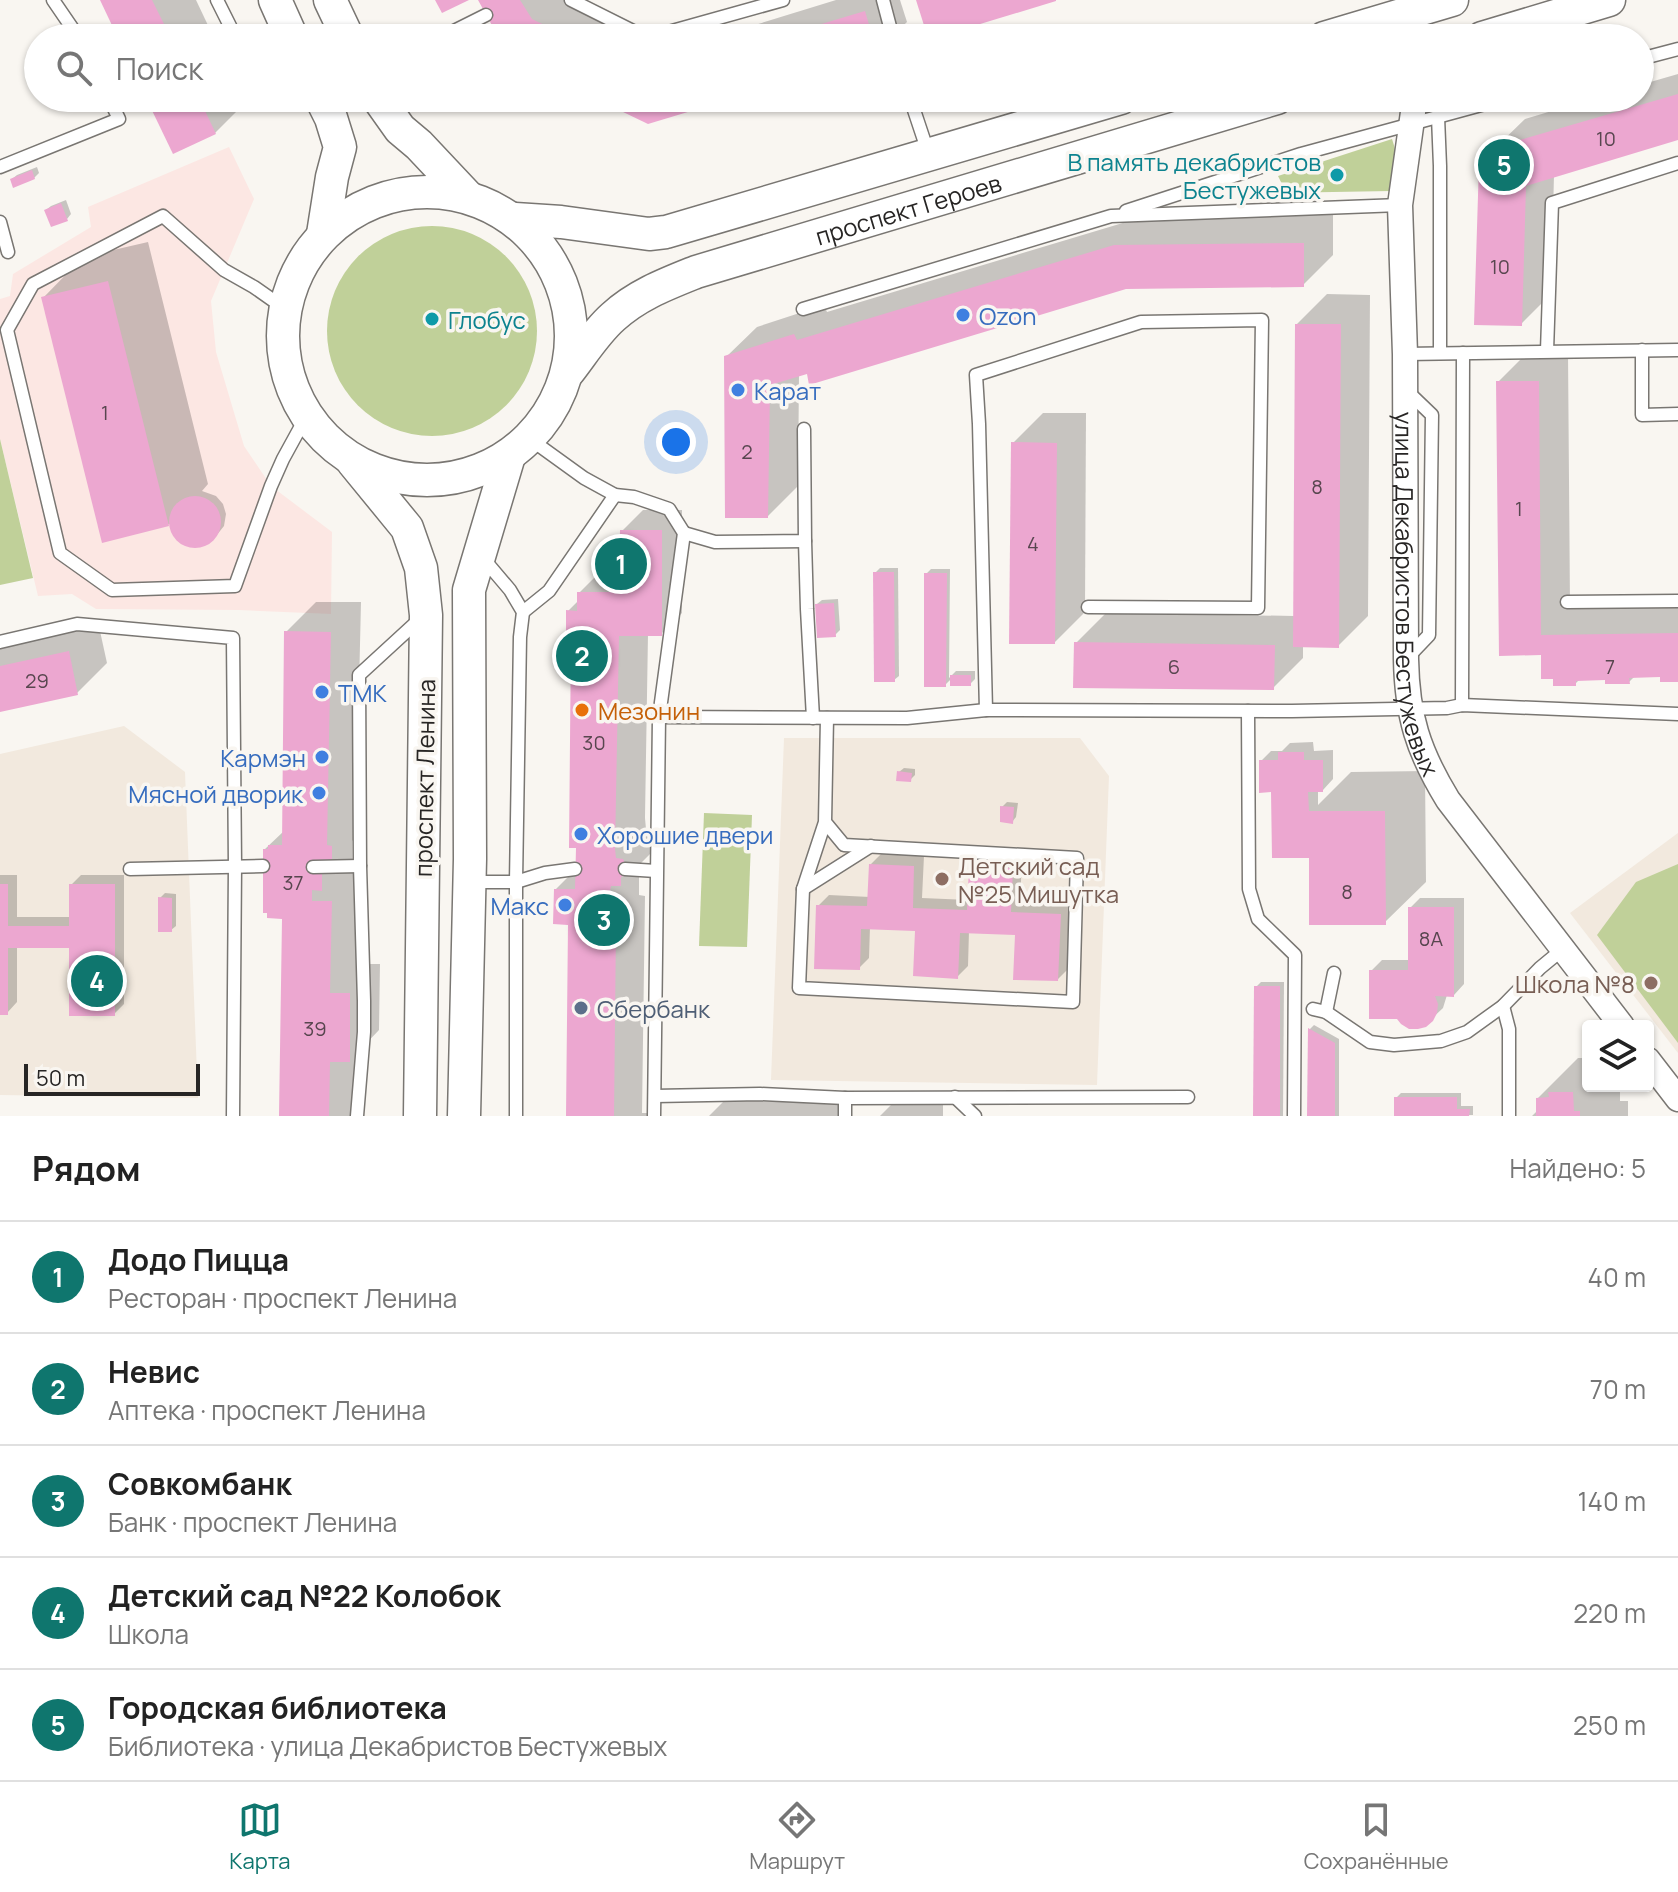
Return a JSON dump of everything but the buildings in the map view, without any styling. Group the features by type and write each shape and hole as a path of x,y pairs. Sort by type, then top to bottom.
{"main road":[{"path":"275,0 286,24"},
{"path":"330,0 341,24"},
{"path":"1371,24 1452,0"},
{"path":"1529,24 1609,0"},
{"path":"323,234 340,147 328,112"},
{"path":"388,112 400,129 467,196"},
{"name":"проспект Героев","path":"515,219 649,234 666,232 1074,112"},
{"name":"проспект Героев","path":"569,371 610,319 625,306 651,290 696,272 1230,112"},
{"path":"306,417 289,383 282,346 284,308 298,268 323,234 366,204 416,191 467,196 515,219 552,261 571,314 569,371 554,408 519,448 459,478 405,480 353,462"},
{"name":"проспект Ленина","path":"306,417 353,462 407,528 421,568 426,615 420,1116"},
{"name":"проспект Ленина","path":"464,1116 470,882 469,590 479,554 519,448"}],"street":[{"name":"улица Декабристов Бестужевых","path":"1413,112 1400,205 1409,708 1420,747 1433,777 1448,800 1617,1020"},
{"path":"1654,1068 1678,1099"}],"lane":[{"path":"53,0 69,24"},
{"path":"217,0 229,24"},
{"path":"571,0 619,24"},
{"path":"697,24 783,0"},
{"path":"883,0 889,24"},
{"path":"468,24 486,15"},
{"path":"1654,55 1678,49"},
{"path":"0,167 119,119 116,112"},
{"path":"915,112 929,155"},
{"path":"803,309 1111,216 1301,154 1456,112"},
{"path":"1438,117 1440,353"},
{"path":"1547,351 1552,203 1678,163"},
{"path":"1111,216 1400,205"},
{"path":"284,308 224,270 163,216 33,284 7,330 60,553 112,590 235,586 271,486 306,417"},
{"path":"0,222 8,252"},
{"path":"986,710 976,375 1141,322 1262,320 1258,608 1088,607"},
{"path":"1642,350 1642,415 1678,414"},
{"path":"1405,354 1678,350"},
{"path":"1462,705 1463,353"},
{"path":"804,429 807,609 813,718"},
{"path":"519,448 615,495 634,497 669,509 684,533 659,717 654,1116"},
{"path":"523,612 549,591 615,495"},
{"path":"684,533 715,542 805,541"},
{"path":"479,554 510,590 523,612 516,882 516,1116"},
{"path":"1567,602 1678,601"},
{"path":"357,1116 364,1032 359,675 426,615"},
{"path":"0,642 77,624 233,638 233,1116"},
{"path":"659,717 907,718 986,710 1368,710 1462,705 1678,714"},
{"path":"1248,711 1249,889 1258,919 1295,955 1294,1116"},
{"path":"825,822 844,845 1077,858 1073,1002 799,988 803,889 825,822 827,718"},
{"path":"803,889 871,846"},
{"path":"130,869 263,866"},
{"path":"313,867 360,866"},
{"path":"470,882 516,882 545,873 575,869"},
{"path":"625,869 656,871"},
{"path":"1334,973 1320,1010 1370,1042 1394,1045 1441,1041 1467,1032 1503,1006 1563,949"},
{"path":"1503,1006 1509,1029 1509,1116"},
{"path":"655,1096 1188,1097"},
{"path":"955,1097 975,1116"},
{"path":"845,1098 845,1116"}],"shaded area":[{"path":"229,147 254,199 211,301 216,352 244,446 271,486 332,532 331,614 96,609 72,594 38,596 0,439 0,299 10,296 13,274 91,227 88,207"},
{"path":"124,726 185,772 198,1098 0,1095 0,754"},
{"name":"Детский сад №25 Мишутка","path":"784,738 1080,738 1109,776 1097,1085 771,1080"},
{"name":"Школа №8","path":"1678,833 1678,1053 1654,1020 1570,913"}],"green space":[{"path":"1392,139 1396,165 1391,191 1275,193 1284,188 1278,176"},
{"path":"432,226 472,234 506,257 529,291 537,331 529,371 506,405 472,428 432,436 392,428 358,405 335,371 327,331 335,291 358,257 392,234"},
{"path":"0,439 33,578 0,585"},
{"path":"704,813 752,815 747,947 699,946"},
{"name":"Школа №8","path":"1678,864 1678,1043 1597,935 1636,882"}],"place":[{"name":"Городская библиотека","path":"1504,165"},
{"name":"В память декабристов Бестужевых","path":"1337,175"},
{"name":"Ozon","path":"963,315"},
{"name":"Глобус","path":"432,319"},
{"name":"Карат","path":"738,390"},
{"name":"Додо Пицца","path":"621,564"},
{"name":"Невис","path":"582,656"},
{"name":"ТМК","path":"322,692"},
{"name":"Мезонин","path":"582,710"},
{"name":"Кармэн","path":"322,757"},
{"name":"Мясной дворик","path":"319,793"},
{"name":"Хорошие двери","path":"581,834"},
{"name":"Детский сад №25 Мишутка","path":"942,879"},
{"name":"Макс","path":"565,905"},
{"name":"Совкомбанк","path":"604,920"},
{"name":"Детский сад №22 Колобок","path":"97,981"},
{"name":"Школа №8","path":"1651,983"},
{"name":"Сбербанк","path":"581,1008"}]}
